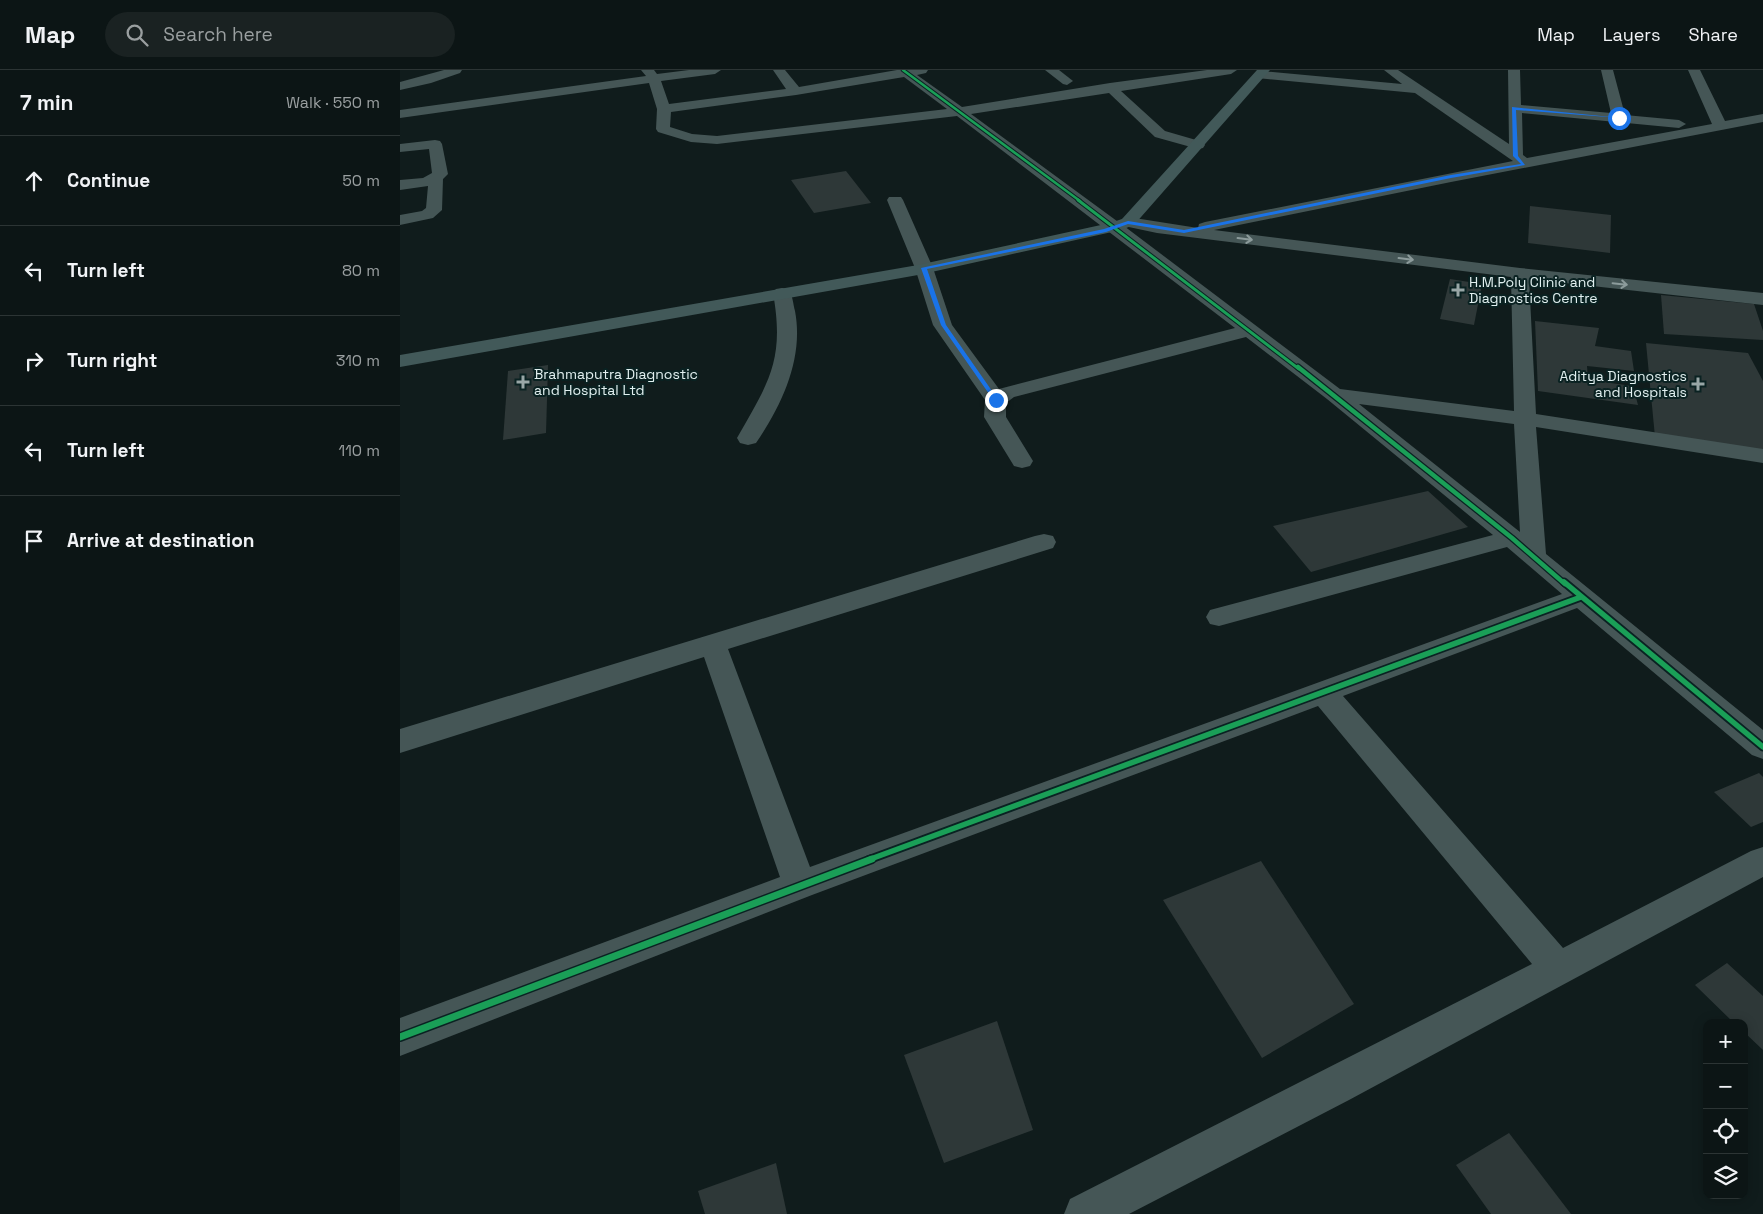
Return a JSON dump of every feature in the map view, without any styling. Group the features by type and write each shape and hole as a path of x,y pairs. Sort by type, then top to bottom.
{"main road":[{"path":"400,361 924,268 1121,225 1198,145 1262,72"}],"street":[{"path":"400,86 427,80 456,70"},
{"path":"400,114 650,74 715,70"},
{"path":"779,70 796,91"},
{"path":"664,109 796,91 905,71 924,70"},
{"path":"1051,70 1067,81"},
{"path":"650,74 664,109 663,129 691,138 717,140 957,112 1110,87 1231,70"},
{"path":"1390,70 1421,86 1520,160"},
{"path":"1514,70 1514,108 1520,160"},
{"path":"1607,70 1619,118"},
{"path":"1694,70 1716,126"},
{"path":"905,71 957,112 1121,225 1249,330 1334,395 1512,538 1763,747"},
{"path":"1262,72 1421,86"},
{"path":"1110,87 1160,134 1198,145"},
{"path":"1514,108 1716,126"},
{"path":"1184,232 1451,177 1520,160 1763,118"},
{"path":"400,148 435,144 440,174 436,179 434,210 427,215 400,220"},
{"path":"400,185 436,179"},
{"path":"895,200 924,268 943,325 996,400 995,417 1022,462"},
{"path":"1121,225 1763,300"},
{"path":"1520,273 1524,419 1534,557"},
{"path":"748,438 781,378 786,363 789,340 787,315 782,293"},
{"path":"996,400 1007,393 1021,388 1249,330"},
{"path":"1334,395 1524,419 1763,456"},
{"path":"1219,617 1512,538"},
{"path":"400,741 1044,542"},
{"path":"400,1037 800,885 1581,597"},
{"path":"712,645 800,885"},
{"path":"1323,692 1558,968"},
{"path":"1085,1214 1335,1086 1763,860"}],"building":[{"path":"846,171 871,203 814,213 791,180"},
{"path":"1530,206 1611,215 1610,253 1528,243"},
{"path":"1450,279 1482,284 1474,325 1440,319"},
{"path":"1661,295 1754,304 1763,331 1763,340 1664,334"},
{"path":"1535,321 1599,328 1595,346 1631,351 1634,371 1587,366 1588,380 1633,386 1638,405 1538,391"},
{"path":"1646,343 1748,353 1763,381 1763,450 1655,437"},
{"path":"548,365 546,433 503,440 508,371"},
{"path":"1428,491 1468,527 1311,572 1273,526"},
{"path":"1759,773 1763,777 1763,822 1751,827 1714,792"},
{"path":"1261,861 1354,1004 1262,1058 1163,900"},
{"path":"1727,963 1763,996 1763,1050 1748,1036 1748,1019 1730,1019 1695,985"},
{"path":"997,1021 1033,1130 944,1163 904,1055"},
{"path":"1509,1133 1571,1214 1491,1214 1456,1165"},
{"path":"776,1163 787,1214 705,1214 698,1191"}],"cycle path":[{"path":"903,70 1115,227 1334,395 1512,538 1763,747"},
{"path":"400,1037 800,885 1581,597"}],"place":[{"name":"H.M.Poly Clinic and Diagnostics Centre","path":"1458,290"},
{"name":"Brahmaputra Diagnostic and Hospital Ltd","path":"523,382"},
{"name":"Aditya Diagnostics and Hospitals","path":"1698,384"}],"route":[{"path":"996,400 943,325 938,315 924,268 1115,228 1128,222 1184,232 1451,177 1524,164 1516,156 1514,108 1619,118"}]}
